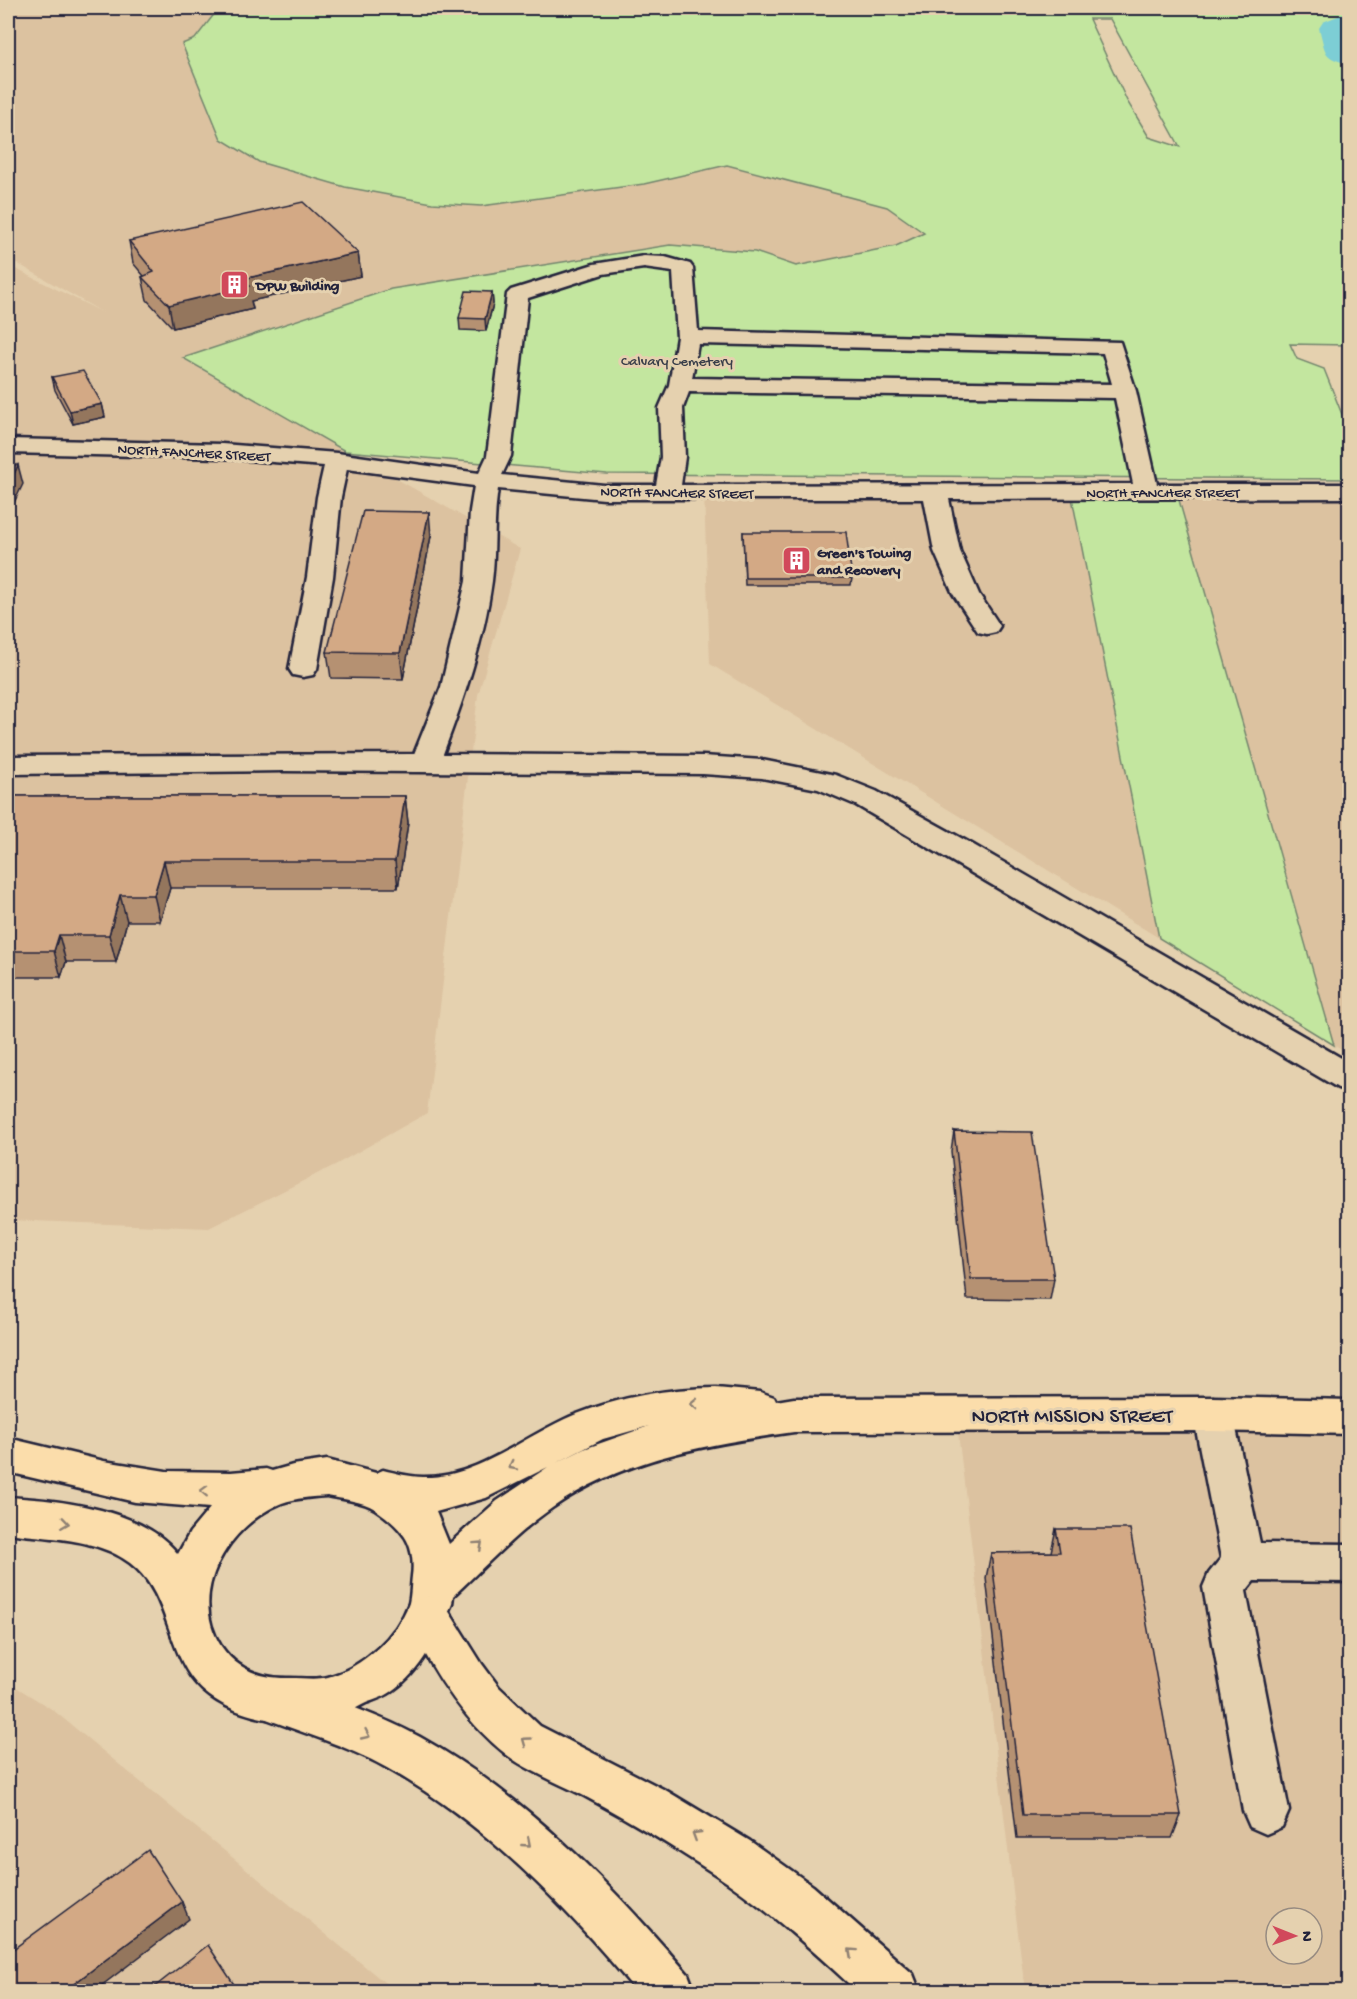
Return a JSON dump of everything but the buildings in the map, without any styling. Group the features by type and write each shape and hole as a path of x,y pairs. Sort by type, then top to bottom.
{"main road":[{"name":"NORTH MISSION STREET","path":"8,1455 76,1473 164,1489 226,1492 327,1478 409,1494 446,1492 474,1485 588,1428 631,1414 676,1404 703,1403 751,1407 794,1415"},
{"name":"NORTH MISSION STREET","path":"432,1600 538,1494 596,1462 654,1442 706,1430 794,1415 1213,1414 1350,1418"},
{"name":"NORTH MISSION STREET","path":"283,1485 262,1493 242,1505 224,1520 210,1537 198,1555 190,1575 186,1596 187,1617 191,1637 201,1655 214,1671 230,1684 249,1694 272,1700 295,1702 320,1700 343,1694 366,1684 386,1671 417,1636 432,1600 434,1554 427,1536 417,1519 396,1499 369,1485"},
{"name":"NORTH MISSION STREET","path":"8,1515 84,1526 128,1538 161,1564 172,1582 187,1617"},
{"path":"432,1600 466,1679 483,1702 524,1741 651,1807 733,1858 796,1903 895,1992"},
{"path":"272,1700 339,1723 402,1752 445,1778 496,1816 546,1860 640,1956 670,1992"}],"street":[{"path":"425,763 455,687 479,581 482,511 487,480 499,456 518,294 625,263 672,264 683,268 688,338 680,385 671,408 673,457 667,493"},
{"path":"688,338 1112,347 1125,391 1147,493"},
{"path":"680,385 1125,391"},
{"name":"NORTH FANCHER STREET","path":"8,446 222,451 337,460 487,480 604,492 1350,491"},
{"path":"303,669 320,577 329,497 337,460"},
{"path":"935,493 947,551 966,594 987,626"},
{"path":"8,765 425,763 703,765 762,769 826,781 866,798 959,850 1350,1079"},
{"path":"1213,1414 1243,1562 1224,1587 1266,1811"},
{"path":"1243,1562 1350,1563"}],"shaded area":[{"path":"8,8 219,8 195,39 259,162 345,187 432,203 481,206 644,184 727,165 887,207 925,233 896,246 796,266 755,252 670,245 391,289 184,358 520,549 478,695 427,1113 335,1165 209,1228 8,1220 8,265 102,312 8,258"},
{"path":"704,493 1071,493 1159,938 710,664"},
{"path":"1177,493 1349,493 1349,1055 1334,1045"},
{"path":"956,1416 1349,1421 1349,1991 1025,1991"},
{"path":"8,1682 53,1710 395,1991 8,1991"}],"green space":[{"name":"Calvary Cemetery","path":"219,8 1349,8 1349,345 1290,344 1297,359 1324,369 1349,432 1349,479 607,474 345,451 183,358 391,289 670,245 755,252 796,266 896,246 924,233 887,207 727,165 644,184 481,206 432,203 345,187 259,162 221,139 182,44 195,39","holes":["1089,19 1110,19 1180,147 1149,137 1127,101"]},
{"path":"1071,493 1177,493 1334,1045 1159,938"}],"waterway":[{"path":"1350,19 1333,28 1340,53 1350,56"}],"place":[{"name":"DPW Building","path":"235,285"},
{"name":"Green's Towing and Recovery","path":"796,561"}]}
